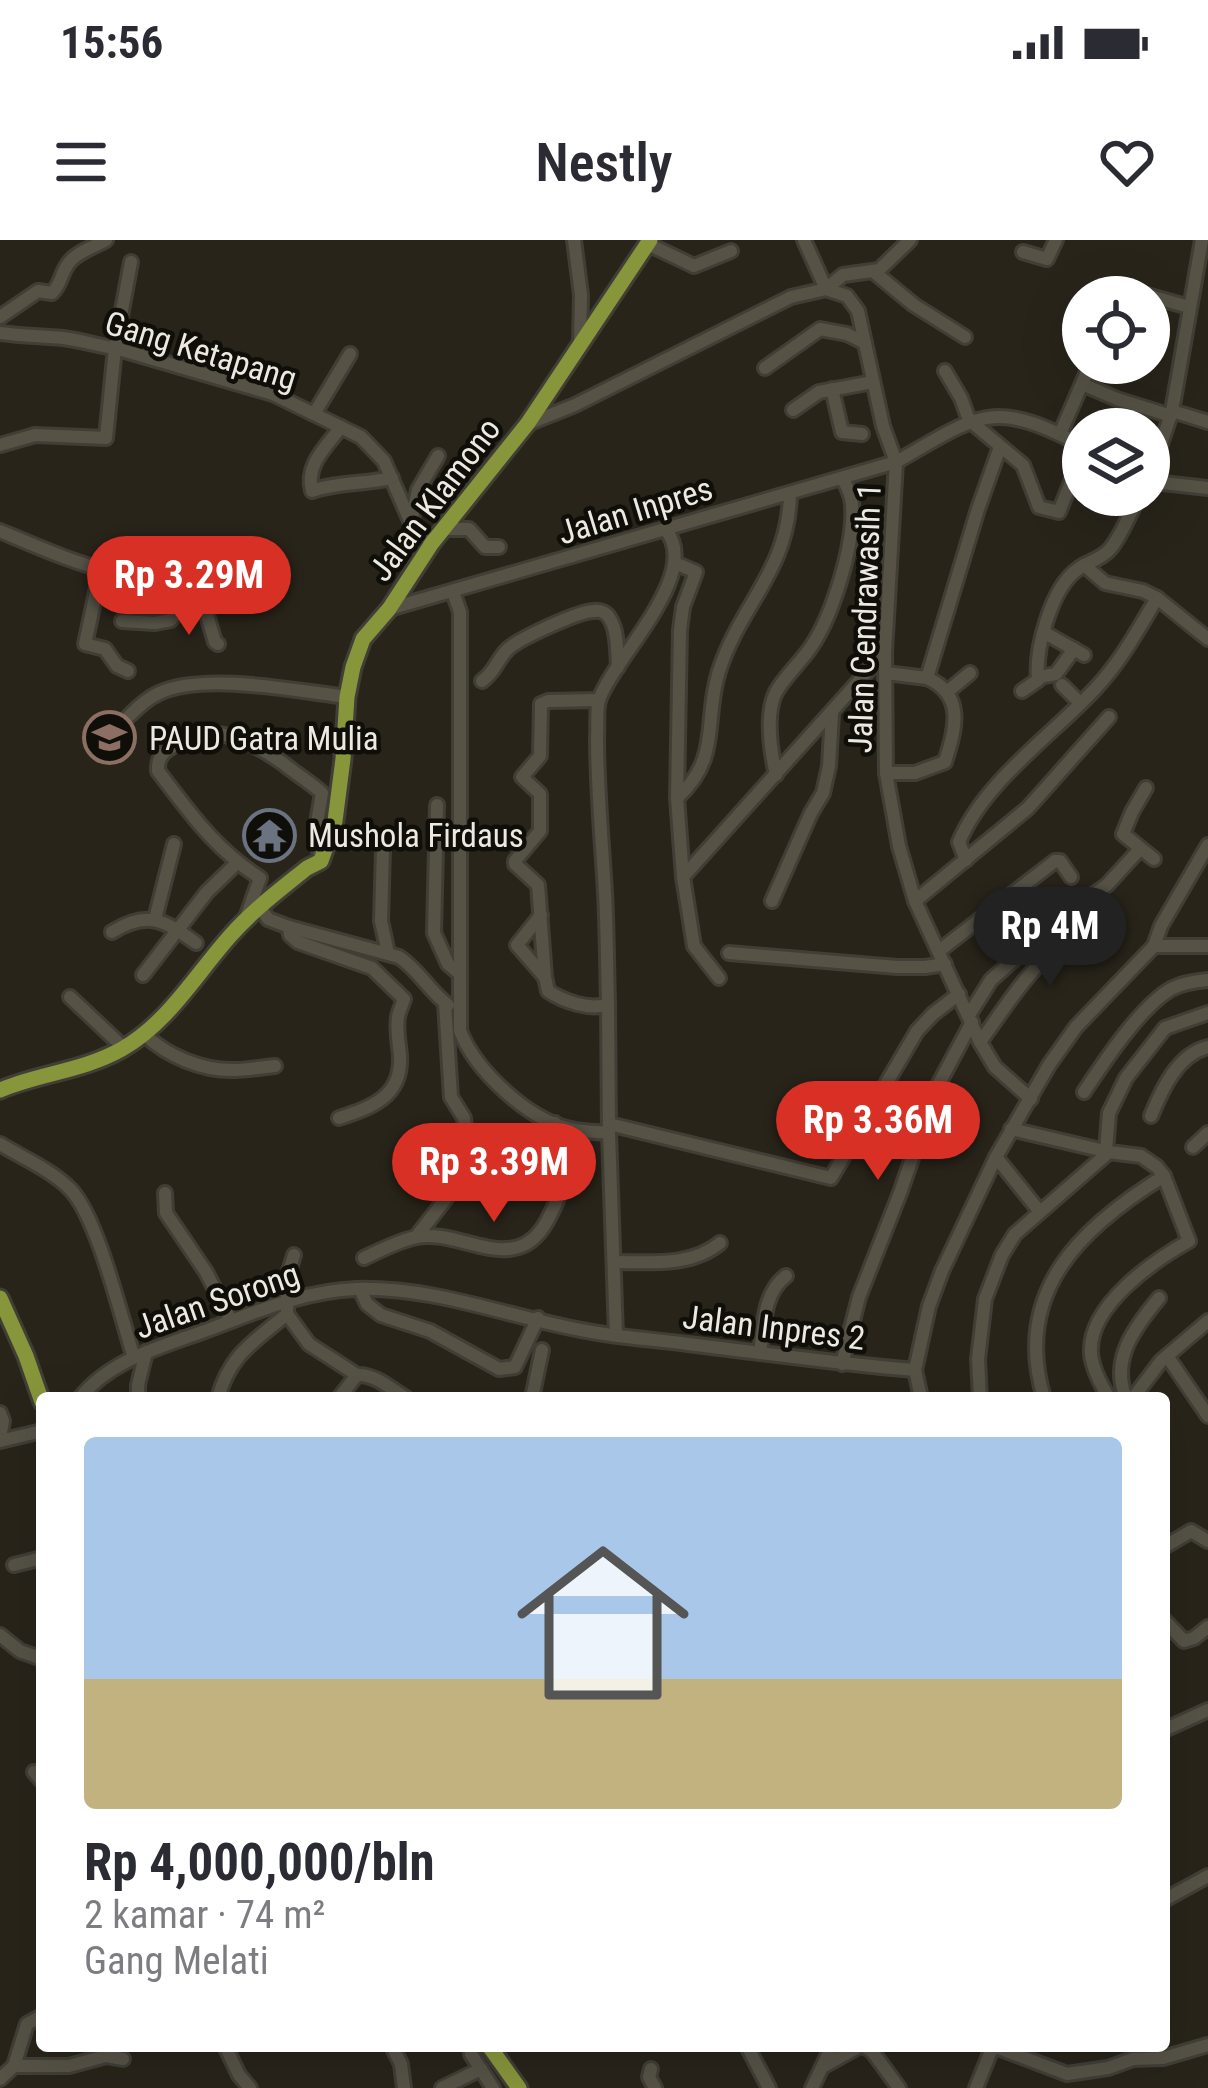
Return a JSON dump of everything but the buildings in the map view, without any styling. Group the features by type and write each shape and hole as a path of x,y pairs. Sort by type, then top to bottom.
{"main road":[{"name":"Jalan Klamono","path":"321,861 335,821 347,697 363,639 437,536 529,423 649,242"},
{"path":"0,1090 84,1066 144,1034 198,979 230,936 321,861"},
{"path":"0,1298 39,1392"},
{"path":"494,2052 519,2088"}],"street":[{"path":"0,317 38,291 52,293 72,257 106,240"},
{"path":"574,240 581,295 580,345"},
{"path":"803,240 826,289 847,296 858,311 883,426 896,462"},
{"path":"529,423 575,405 791,297 826,289 843,275 874,272 910,240"},
{"path":"1023,252 1047,259 1056,240"},
{"path":"649,242 694,266 730,251"},
{"path":"1170,419 1201,242"},
{"path":"0,445 35,435 106,438 115,347 131,262"},
{"path":"874,272 914,305 965,337"},
{"path":"1170,302 1189,307"},
{"path":"765,368 820,328 865,343"},
{"name":"Gang Ketapang","path":"0,333 115,347 273,394 362,436 392,478 411,523"},
{"path":"314,414 350,354"},
{"path":"945,371 969,420 1023,465 1039,506 1056,514 1062,500"},
{"path":"793,410 819,392 873,382"},
{"path":"969,420 997,415 1060,434 1082,384 1117,399 1208,422"},
{"path":"832,388 842,431 862,434"},
{"name":"Jalan Inpres","path":"388,609 896,462 969,420"},
{"path":"341,427 311,467 312,491 392,478"},
{"path":"927,679 1000,447"},
{"path":"438,456 418,490 411,523 437,536 469,529 485,547 499,547"},
{"name":"Jalan Cendrawasih 1","path":"896,462 885,652 886,773 898,846 915,901 980,1042 994,1067 1030,1099"},
{"path":"776,776 771,709 776,693 814,644 828,614 848,541 852,505 842,478"},
{"path":"1170,484 1208,488"},
{"path":"677,798 692,784 707,756 718,674 783,545 790,493"},
{"path":"1022,691 1039,676 1038,652 1049,607 1072,575 1111,549 1129,516"},
{"path":"616,1335 605,897 597,780 599,700 667,590 675,547 664,529"},
{"path":"0,531 101,569 199,588 218,644"},
{"path":"675,563 696,572 680,630 677,798 683,877 694,946 719,978"},
{"path":"1084,566 1106,583 1157,598 1208,639"},
{"path":"101,569 85,644 104,649 128,671"},
{"path":"453,592 460,612 460,1031 477,1064 502,1089 567,1129 609,1128 831,1178 917,1031 959,994"},
{"path":"966,860 959,842 970,819 1008,772 1110,671 1157,598"},
{"path":"122,621 171,620 185,602 204,601"},
{"path":"482,681 492,674 507,648 590,611 609,616 619,668"},
{"path":"1039,676 1056,674 1079,652 1045,633"},
{"path":"683,877 885,652"},
{"path":"886,673 941,685 956,721 945,762 915,773 886,773"},
{"path":"947,692 970,673"},
{"path":"129,716 160,692 192,685 347,697"},
{"path":"1062,685 1080,703"},
{"path":"544,977 538,885 515,861 540,831 540,794 522,777 541,756 541,704 599,700"},
{"path":"772,902 823,793 832,713"},
{"path":"915,901 1028,808 1109,717"},
{"path":"245,922 260,878 224,853 198,824 158,771 160,755 189,737 226,734 257,745 317,788 322,799 315,835 321,861"},
{"path":"1146,788 1123,832 1154,859"},
{"path":"437,806 434,933 448,964 460,974"},
{"path":"155,919 173,844"},
{"path":"920,1392 915,1370 925,1321 942,1271 996,1156 1076,1027 1154,946 1208,844"},
{"path":"383,849 381,921 388,953"},
{"path":"842,1364 859,1297 936,1089 991,980 1062,916 1107,885 1140,849"},
{"path":"729,953 925,968 1053,862 1060,861 1071,877"},
{"path":"143,975 207,892 237,863"},
{"path":"260,907 268,919 289,927 399,957 459,1013"},
{"path":"541,915 517,945 544,977 551,994 600,1008 608,1004"},
{"path":"112,932 135,920 155,919 196,943"},
{"path":"980,1042 1052,952 1097,920"},
{"path":"289,927 298,942 372,968 404,1002 398,1018 401,1067 396,1084 383,1099 339,1118"},
{"path":"1154,946 1208,946"},
{"path":"1084,1092 1148,1008 1171,989 1208,980"},
{"path":"70,998 124,1048"},
{"path":"364,1258 416,1237 455,1187 467,1141 464,1118 451,1097 445,1003"},
{"path":"980,1392 978,1358 991,1280 1015,1234 1108,1152 1109,1113 1126,1078 1165,1028 1208,1012"},
{"path":"144,1034 161,1050 207,1066 232,1070 275,1066"},
{"path":"1151,1116 1182,1063 1195,1050 1208,1047"},
{"path":"416,1237 491,1249 527,1243 538,1235 561,1185 544,1142 556,1123"},
{"path":"1011,1129 1141,1156 1165,1176 1189,1241 1133,1279 1102,1317 1091,1356 1106,1392"},
{"path":"1193,1148 1208,1133"},
{"path":"0,1144 61,1181 77,1198 140,1355 138,1392"},
{"path":"996,1156 1040,1212"},
{"path":"1042,1392 1036,1342 1037,1317 1046,1292 1089,1233 1120,1203 1165,1176"},
{"path":"165,1193 166,1213 231,1321"},
{"path":"615,1262 685,1260 720,1243"},
{"path":"294,1255 287,1278 287,1307 310,1344 357,1375 372,1377 396,1392"},
{"path":"760,1353 771,1290 786,1276"},
{"path":"360,1288 376,1312 430,1331 499,1370 515,1367 538,1318"},
{"name":"Jalan Sorong","path":"86,1392 140,1355 327,1291 360,1288 431,1297 598,1333"},
{"path":"1126,1392 1120,1382 1121,1360 1136,1326 1159,1298"},
{"path":"220,1392 241,1353 287,1307"},
{"path":"1135,1392 1167,1356 1208,1322"},
{"name":"Jalan Inpres 2","path":"598,1333 915,1370"},
{"path":"533,1392 542,1349"},
{"path":"1167,1356 1208,1416"},
{"path":"344,1392 357,1375"},
{"path":"93,1392 94,1383"},
{"path":"0,1413 0,1439 36,1432"},
{"path":"1170,1544 1192,1531 1205,1536"},
{"path":"14,1564 36,1559"},
{"path":"1170,1627 1184,1642 1208,1627"},
{"path":"0,1635 20,1652 36,1657"},
{"path":"1170,1727 1208,1710"},
{"path":"1170,1897 1208,1876"},
{"path":"0,2079 14,2066 27,2024 36,2020"},
{"path":"1005,2052 1064,2081 1133,2059 1163,2058 1208,2046"},
{"path":"228,2052 250,2088"},
{"path":"395,2052 404,2088"},
{"path":"471,2052 493,2088"},
{"path":"750,2052 769,2088"},
{"path":"812,2088 829,2052"},
{"path":"823,2067 850,2052"},
{"path":"873,2052 899,2088"},
{"path":"976,2088 991,2052"},
{"path":"14,2066 69,2066 106,2056 124,2059"},
{"path":"442,2088 481,2069"},
{"path":"651,2069 649,2077 655,2088"}],"place":[{"name":"PAUD Gatra Mulia","path":"110,738"},
{"name":"Mushola Firdaus","path":"269,835"}]}
